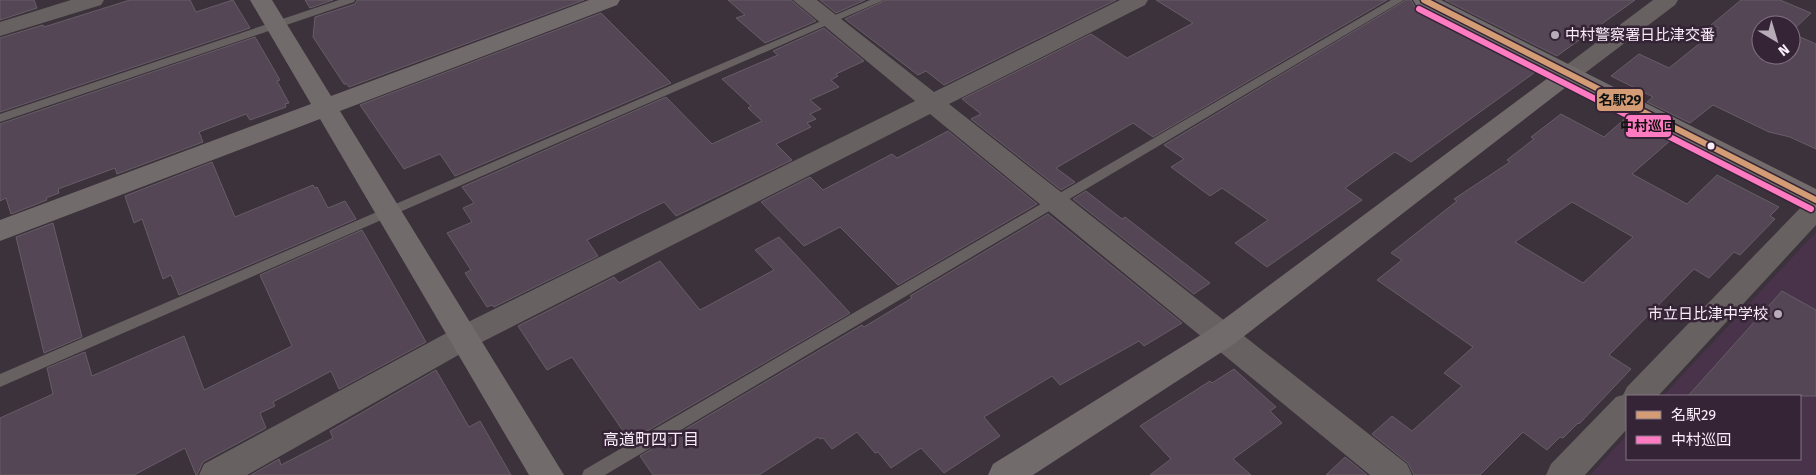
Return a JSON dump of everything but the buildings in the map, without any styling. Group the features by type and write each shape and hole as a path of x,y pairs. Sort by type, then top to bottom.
{"street":[{"path":"0,29 94,0"},
{"path":"261,0 547,475"},
{"path":"0,231 609,0"},
{"path":"804,0 1395,475"},
{"path":"216,475 465,337 1138,0"},
{"path":"1424,0 1816,200"},
{"path":"1005,475 1224,336 1667,0"},
{"path":"1639,395 1816,208"},
{"path":"1563,475 1626,408"}],"lane":[{"path":"0,118 350,0"},
{"path":"0,381 878,0"},
{"path":"590,475 1399,0"}],"shaded area":[{"name":"市立日比津中学校","path":"1816,232 1816,475 1590,475 1626,436 1626,460 1801,460 1801,395 1664,395"}],"transit line":[{"name":"名駅29","path":"1424,0 1816,200"},
{"name":"中村巡回","path":"1419,9 1811,209"}],"place":[{"name":"中村警察署日比津交番","path":"1555,35"},
{"name":"市立日比津中学校","path":"1778,314"}],"district":[{"name":"高道町四丁目","path":"651,439"}]}
